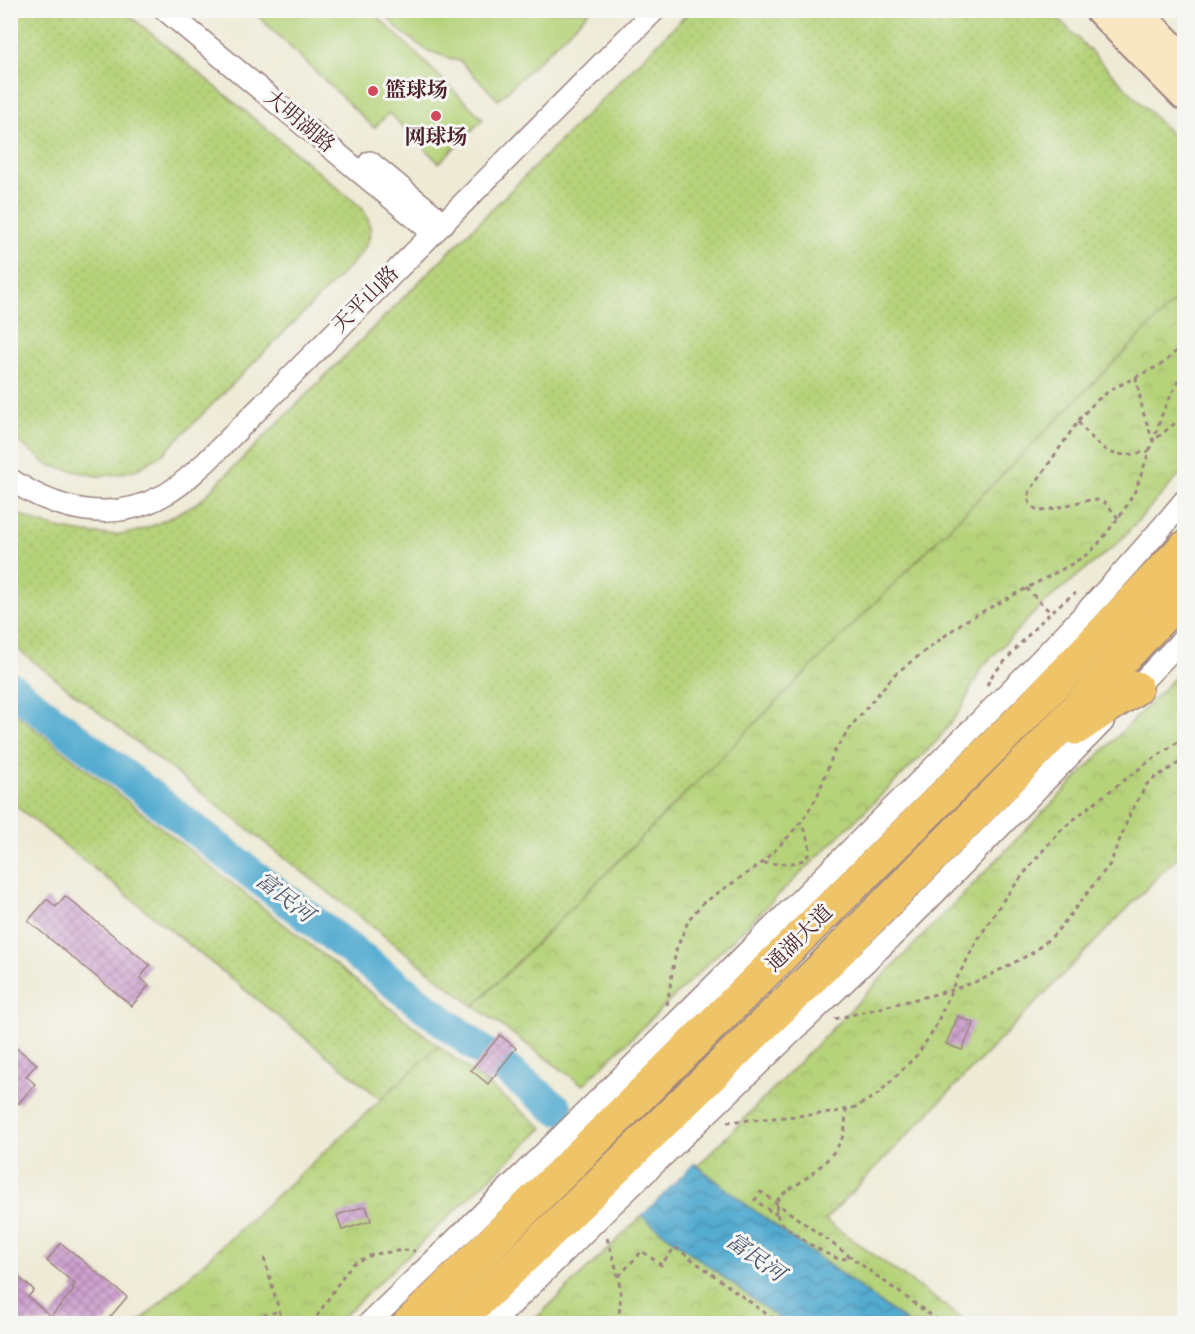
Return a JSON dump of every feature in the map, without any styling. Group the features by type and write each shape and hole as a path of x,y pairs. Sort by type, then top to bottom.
{"main road":[{"name":"通湖大道","path":"409,1323 1015,725 1185,548"},
{"name":"通湖大道","path":"455,1323 823,967 1023,765 1185,593"},
{"path":"1023,765 1136,688"}],"street":[{"name":"大明湖路","path":"165,10 434,224"},
{"name":"大明湖路","path":"179,10 272,88 339,136 434,224"},
{"name":"天平山路","path":"434,224 640,10"},
{"name":"天平山路","path":"45,495 102,501 143,493 165,483 183,470 655,10"},
{"path":"1099,10 1185,96"},
{"path":"1136,10 1185,59"},
{"path":"10,466 45,495"},
{"path":"10,479 45,495"},
{"path":"369,1323 552,1148 972,728 1134,561 1185,501"},
{"path":"492,1323 897,932 1185,639"}],"path":[{"path":"1118,518 1106,503 1101,501 1082,502 1040,511 1034,509 1027,500 1030,491 1078,422 1096,401 1112,389 1164,363 1185,337"},
{"path":"666,1014 676,950 689,919 703,903 762,863 801,821 817,797 834,752 853,724 895,674 963,622 1089,553 1118,518 1136,489 1164,409 1185,370"},
{"path":"1136,377 1143,412 1153,441"},
{"path":"1153,441 1185,416"},
{"path":"1078,422 1098,445 1110,453 1119,455 1149,451"},
{"path":"1026,588 1051,613"},
{"path":"716,1123 831,1113 856,1107 878,1094 917,1054 934,1030 977,941 1004,898 1059,832 1147,763 1184,740"},
{"path":"828,1020 952,990 983,979 1032,953 1055,934 1110,864 1130,814 1147,784 1185,760"},
{"path":"762,863 800,863 806,858 810,852 810,841 801,821"},
{"path":"846,1109 842,1139 828,1158 799,1183 785,1191 776,1202 779,1221 821,1251 843,1259 852,1256"},
{"path":"777,1211 774,1214 754,1200 761,1192 943,1323"},
{"path":"605,1231 619,1276 621,1305 617,1323"},
{"path":"619,1276 642,1251 661,1265 675,1247 780,1323"},
{"path":"312,1323 354,1263 374,1254 405,1250 416,1252"},
{"path":"264,1258 283,1323"},
{"path":"228,1323 280,1311"}],"green space":[{"path":"11,10 124,11 362,208 370,225 366,246 349,267 163,454 140,468 119,474 97,476 48,465 11,435"},
{"name":"篮球场","path":"253,11 372,11 483,119 439,163 389,113 374,128"},
{"path":"382,11 590,11 498,100 461,62 426,50 398,29"},
{"path":"690,11 1051,11 1184,147 1184,292 474,1006 11,644 10,508 21,515 49,525 80,532 110,535 143,529 200,501"},
{"path":"1184,292 1184,470 1118,543 1043,604 982,667 961,709 937,741 583,1085 474,1006"},
{"path":"1184,668 1184,850 825,1220 969,1323 908,1323 696,1168"},
{"path":"10,709 439,1046 381,1099 11,802"},
{"path":"439,1046 543,1128 336,1323 137,1324"},
{"path":"642,1216 790,1323 530,1324"}],"water":[{"path":"694,1163 747,1205 908,1323 785,1323 641,1216"}],"pier":[{"path":"694,1160 696,1161 639,1218 639,1214"}],"building":[{"path":"65,896 150,965 140,978 149,985 132,1006 28,921 47,899 56,907"},
{"path":"958,1016 974,1023 962,1050 946,1044"},
{"path":"500,1035 516,1048 488,1084 471,1070"},
{"path":"10,1043 37,1064 26,1076 35,1084 18,1104 10,1097"},
{"path":"366,1206 371,1221 342,1230 337,1215"},
{"path":"61,1243 127,1297 105,1323 10,1323 10,1270 34,1290 28,1297 51,1316 74,1290 72,1288 75,1284 47,1261"}],"waterway":[{"name":"富民河","path":"10,687 557,1109"}],"place":[{"name":"篮球场","path":"373,91"},
{"name":"网球场","path":"436,116"}]}
